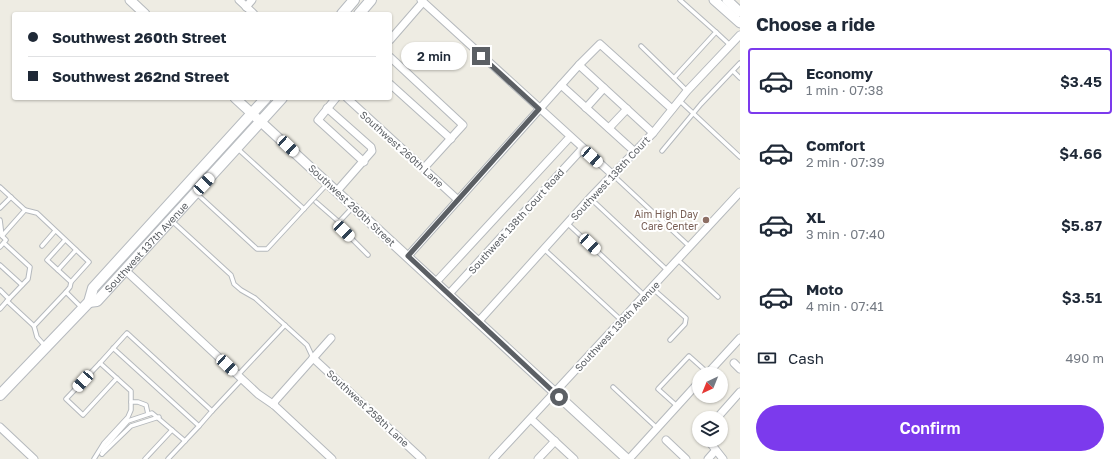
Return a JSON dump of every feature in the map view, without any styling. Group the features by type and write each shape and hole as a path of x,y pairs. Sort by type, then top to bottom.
{"main road":[{"path":"344,12 354,0"},
{"path":"361,12 371,0"},
{"name":"Southwest 137th Avenue","path":"0,396 86,305 93,288 264,100"},
{"name":"Southwest 137th Avenue","path":"86,305 97,301 280,100"}],"street":[{"path":"130,0 143,12"},
{"path":"238,0 252,12"},
{"path":"246,7 252,0"},
{"path":"714,0 740,23"},
{"path":"727,0 740,12"},
{"path":"392,38 422,1 612,175"},
{"name":"Southwest 138th Court","path":"479,321 590,198 653,133 687,91 740,35"},
{"path":"408,256 539,109 600,44 672,109"},
{"path":"392,59 463,125 424,168"},
{"path":"579,65 653,133"},
{"path":"561,85 635,152"},
{"path":"392,86 451,139"},
{"path":"586,108 604,88"},
{"name":"Southwest 260th Street","path":"238,100 628,459"},
{"path":"334,100 318,120 364,162"},
{"name":"Southwest 260th Lane","path":"349,100 458,200"},
{"path":"328,108 371,148 371,154 337,191"},
{"path":"609,128 627,109"},
{"name":"Southwest 138th Court Road","path":"436,282 570,137"},
{"name":"Southwest 138th Court Road","path":"449,294 582,148"},
{"name":"Southwest 139th Avenue","path":"493,459 740,192"},
{"path":"126,270 258,394 274,405 332,459"},
{"path":"274,405 275,401 331,338"},
{"path":"713,367 740,338"},
{"name":"Southwest 258th Lane","path":"313,358 422,459"},
{"path":"734,363 740,369"},
{"path":"628,459 692,390"},
{"path":"723,411 740,392"},
{"path":"531,419 574,459"},
{"path":"0,427 34,459"},
{"path":"666,440 686,459"},
{"path":"538,459 555,441"},
{"path":"712,447 723,459"},
{"path":"708,459 715,451"}],"lane":[{"path":"680,0 730,45"},
{"path":"674,78 716,32"},
{"path":"641,46 687,91"},
{"path":"662,151 694,115 701,104 740,63"},
{"path":"733,71 740,78"},
{"path":"680,101 740,156"},
{"path":"237,148 304,209"},
{"path":"612,175 690,247"},
{"path":"196,192 257,249 267,249 328,183"},
{"path":"0,187 25,210 36,213 89,262 71,282 70,287 66,292 34,326"},
{"path":"0,208 11,197"},
{"path":"590,198 668,270"},
{"path":"316,202 339,222 344,231 368,255"},
{"path":"339,222 354,206"},
{"path":"2,236 25,210"},
{"path":"0,220 2,236 6,240 0,248"},
{"path":"171,220 231,275 234,284 255,298 307,345 313,358"},
{"path":"567,223 645,296"},
{"path":"42,246 55,231"},
{"path":"65,240 47,260 71,282"},
{"path":"0,309 28,279 30,267 4,243"},
{"path":"544,249 622,321"},
{"path":"58,270 76,250"},
{"path":"678,260 718,297"},
{"path":"0,265 22,285"},
{"path":"652,288 686,318 685,324 670,340"},
{"path":"0,290 34,326 38,340 46,347"},
{"path":"66,292 86,305"},
{"path":"168,459 199,426 285,325"},
{"path":"117,378 83,415 66,399 127,333 212,411"},
{"path":"113,348 199,426"},
{"path":"677,406 658,389 689,356 700,367"},
{"path":"100,363 131,391 131,410 128,417 104,443 100,455"},
{"path":"613,387 657,428"},
{"path":"131,402 138,402 146,405 148,414"},
{"path":"100,455 104,448 128,421 152,413 185,441"},
{"path":"94,459 107,450 131,426 158,417"},
{"path":"145,459 172,430"}],"place":[{"name":"Aim High Day Care Center","path":"706,220"}],"route":[{"path":"481,56 539,109 408,256 559,397"}]}
